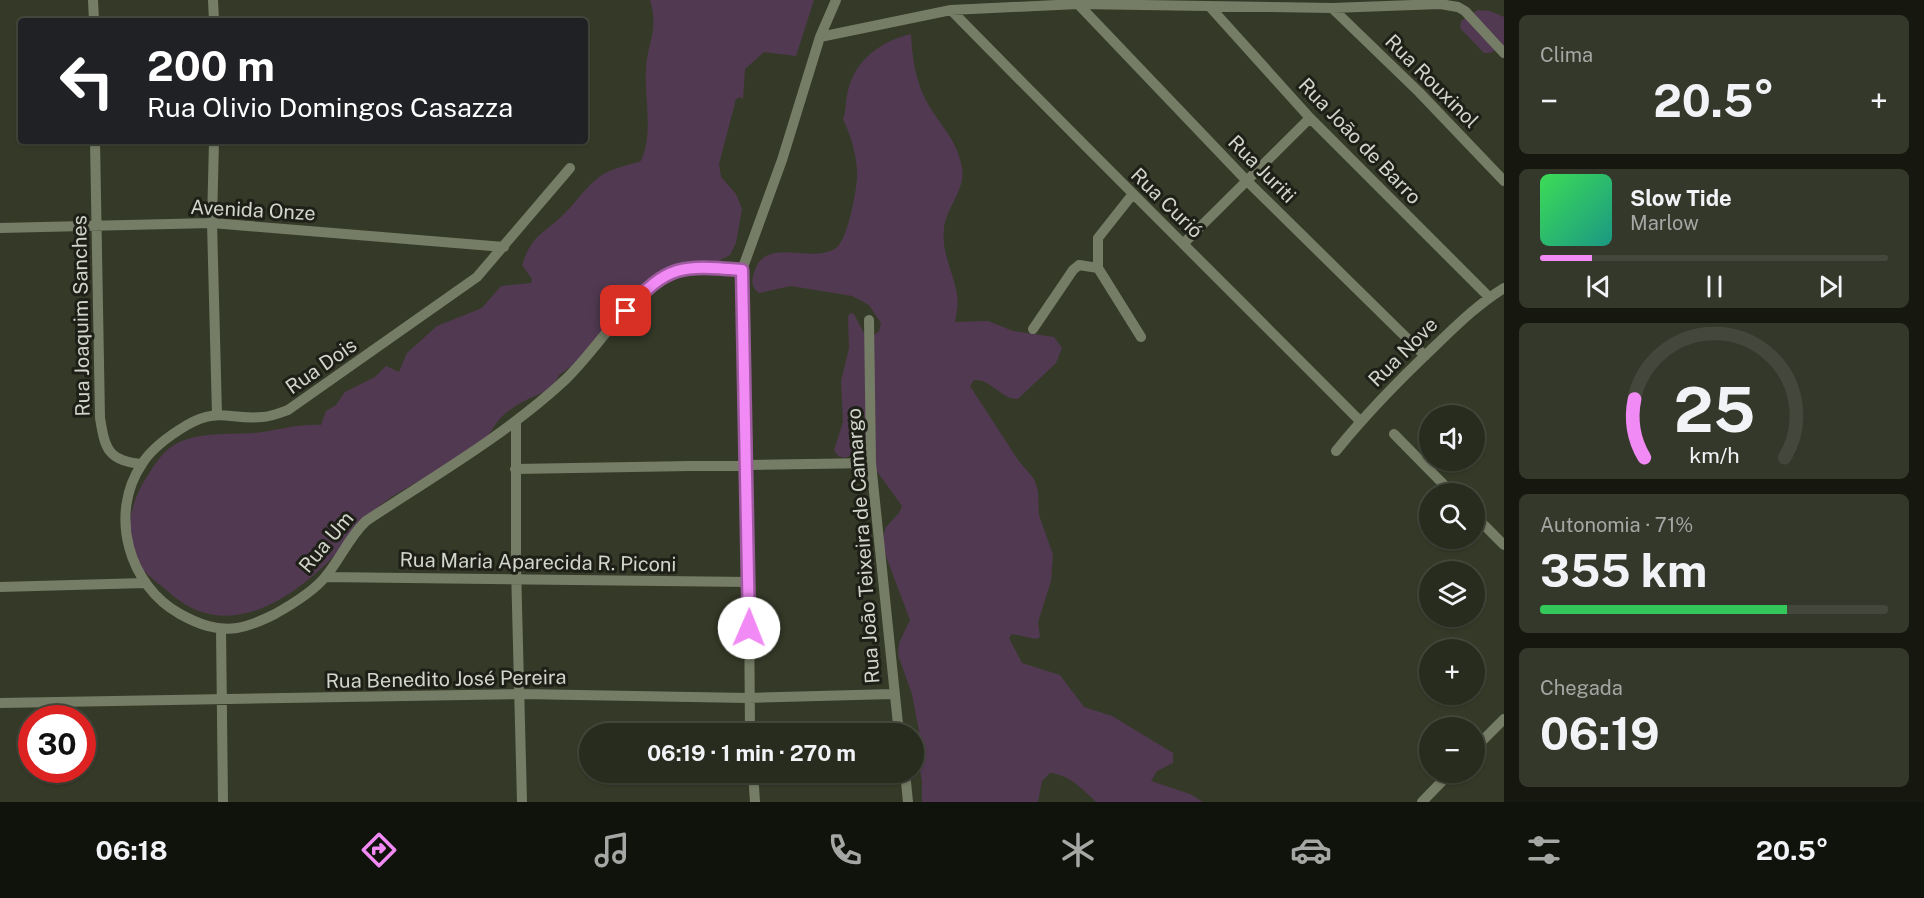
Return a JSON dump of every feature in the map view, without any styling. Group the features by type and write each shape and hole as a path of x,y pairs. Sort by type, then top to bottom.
{"street":[{"path":"93,0 94,18"},
{"path":"213,0 214,18"},
{"path":"749,723 750,582 742,270 782,160 820,37 836,0"},
{"path":"820,37 951,10 1078,4 1332,8 1440,2 1458,7 1504,53"},
{"name":"Rua Juriti","path":"1078,4 1246,180 1425,356"},
{"name":"Rua João de Barro","path":"1210,7 1310,118 1489,297"},
{"name":"Rua Rouxinol","path":"1332,8 1419,92 1504,181"},
{"name":"Rua Curió","path":"951,10 1132,195 1184,243 1360,421"},
{"path":"1184,243 1310,118"},
{"name":"Rua Joaquim Sanches","path":"95,144 100,417 110,454 123,462 142,464"},
{"path":"214,144 212,223 217,414"},
{"name":"Rua Dois","path":"155,594 145,583 129,553 126,524 130,494 142,464 184,427 200,418 217,414 263,417 288,410 469,284 504,247 570,168"},
{"path":"1132,195 1098,238 1098,268 1140,337"},
{"name":"Avenida Onze","path":"0,228 212,223 504,247"},
{"path":"1033,329 1072,270 1079,265 1098,268"},
{"name":"Rua Um","path":"155,594 173,610 195,622 221,629 249,626 277,613 325,577 357,529 366,521 516,423 567,378 641,294 662,276 676,269 698,267 742,270"},
{"name":"Rua Nove","path":"1336,451 1360,421 1425,356 1489,297 1504,288"},
{"name":"Rua João Teixeira de Camargo","path":"868,320 871,463 897,723"},
{"path":"516,423 516,579 521,694 522,802"},
{"path":"1394,434 1442,483"},
{"path":"515,469 871,463"},
{"path":"1485,526 1504,544"},
{"name":"Rua Maria Aparecida R. Piconi","path":"325,577 750,582"},
{"path":"0,587 145,583"},
{"path":"221,629 220,700 223,802"},
{"name":"Rua Benedito José Pereira","path":"0,703 521,694 748,698 893,694"},
{"path":"1485,738 1504,719"},
{"path":"753,783 754,802"},
{"path":"906,783 908,802"},
{"path":"1422,802 1440,783"}],"shaded area":[{"path":"650,0 814,0 796,56 764,52 745,69 743,99 740,97 736,99 719,164 721,177 736,194 742,209 736,243 730,255 716,262 659,276 577,362 559,375 552,389 523,402 503,415 479,450 471,457 416,483 377,508 330,560 295,590 276,602 235,615 214,615 193,608 172,595 137,563 129,539 130,517 137,497 145,480 165,452 184,440 206,435 252,433 321,425 326,411 336,405 345,392 375,377 386,366 399,372 407,353 437,326 482,308 501,286 531,283 532,279 522,265 535,240 602,175 641,161 648,127 646,68 653,19"},
{"path":"1478,10 1490,11 1504,17 1504,46 1490,53 1484,53 1460,28 1461,21"},
{"path":"911,34 920,88 952,141 962,168 959,191 948,213 944,228 944,246 958,298 955,322 988,321 1013,331 1054,337 1062,348 1056,363 1018,399 1006,396 980,381 974,380 970,386 1018,460 1034,479 1038,491 1039,515 1053,555 1051,581 1038,622 1040,637 1036,639 1012,634 1009,638 1022,663 1060,675 1084,707 1112,716 1173,753 1173,763 1157,771 1151,781 1190,794 1203,802 1096,802 1069,779 1050,773 1042,781 1038,802 922,802 924,723 917,723 912,694 898,655 899,643 910,620 881,543 886,527 899,513 902,506 876,470 865,446 859,445 854,454 845,458 838,456 834,450 843,422 841,381 849,348 848,317 850,313 854,314 868,341 879,331 881,323 869,305 852,296 791,286 759,293 752,282 758,264 766,256 788,252 825,253 836,248 840,243 851,215 857,178 853,147 843,119 851,80 863,61 880,47"}],"route":[{"path":"626,311 662,276 676,269 698,267 742,270 748,464 749,628"}]}
